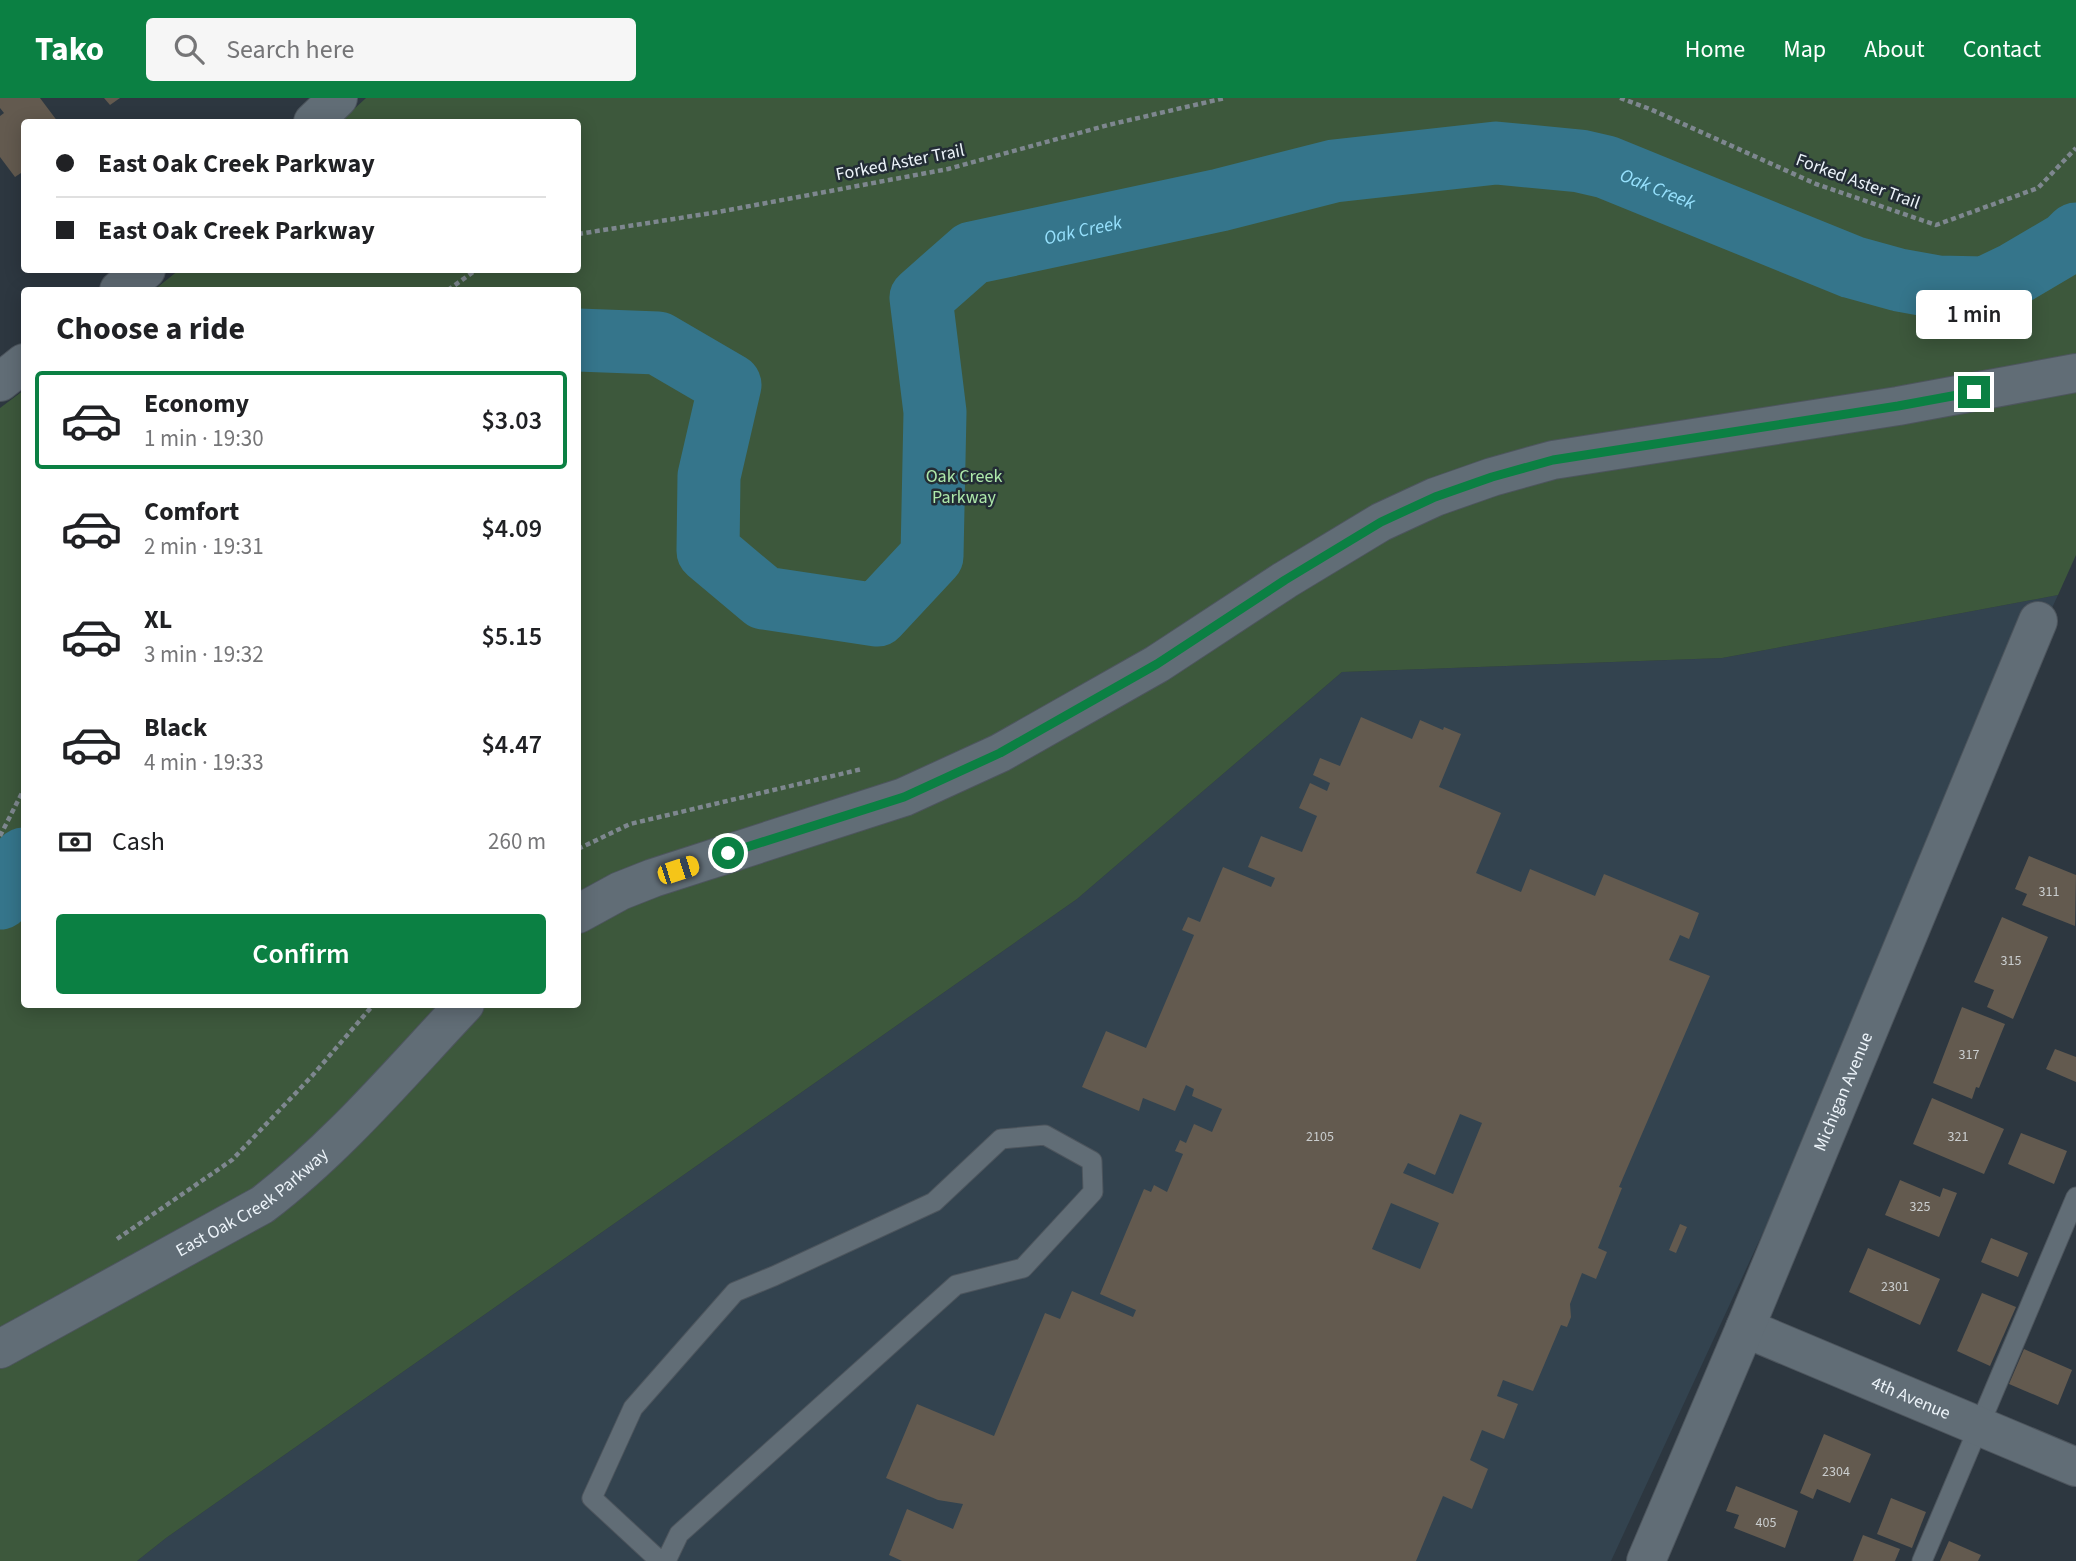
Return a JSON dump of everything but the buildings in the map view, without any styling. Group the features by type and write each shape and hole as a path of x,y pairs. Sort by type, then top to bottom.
{"street":[{"path":"316,119 338,98"},
{"path":"123,287 142,273"},
{"path":"0,382 21,365"},
{"path":"581,912 620,891 653,878 904,797 1000,753 1157,664 1285,580 1381,522 1435,497 1553,460 1898,406 2076,373"},
{"name":"Michigan Avenue","path":"1646,1561 2038,621"},
{"name":"East Oak Creek Parkway","path":"0,1349 262,1205 296,1179 332,1144 461,1008"},
{"name":"4th Avenue","path":"1745,1328 2076,1466"}],"lane":[{"path":"660,1561 592,1498 633,1408 735,1292 934,1202 1001,1139 1045,1135 1092,1161 1093,1192 1023,1268 956,1285 679,1534 666,1561"},
{"path":"1922,1561 2076,1197"}],"path":[{"name":"Forked Aster Trail","path":"581,234 718,212 947,169 1108,125 1225,98"},
{"name":"Forked Aster Trail","path":"1620,98 1816,184 1936,225 2038,188 2076,148"},
{"path":"452,287 472,273"},
{"path":"0,836 21,795"},
{"path":"111,1244 232,1160 312,1076 371,1008"}],"shaded area":[{"path":"2058,595 1611,1561 137,1561 166,1538 1077,899 1342,672 1722,658"}],"green space":[{"name":"Oak Creek Parkway","path":"366,98 2076,98 2076,555 2058,595 1722,658 1342,672 1077,899 166,1538 137,1561 0,1561 0,408 21,392 21,1008 581,1008 581,287 158,287 175,273 581,273 581,119 343,119"}],"waterway":[{"name":"Oak Creek","path":"581,340 658,343 730,385 709,476 708,551 764,598 877,615 932,556 935,412 921,298 972,253 1220,200 1334,171 1496,153 1580,161 1606,167 1852,267 1938,287 1985,288 2067,243 2076,234"},
{"name":"Oak Creek","path":"0,898 21,864"}],"route":[{"path":"728,853 904,797 1000,753 1157,664 1285,580 1381,522 1435,497 1553,460 1974,392"}]}
